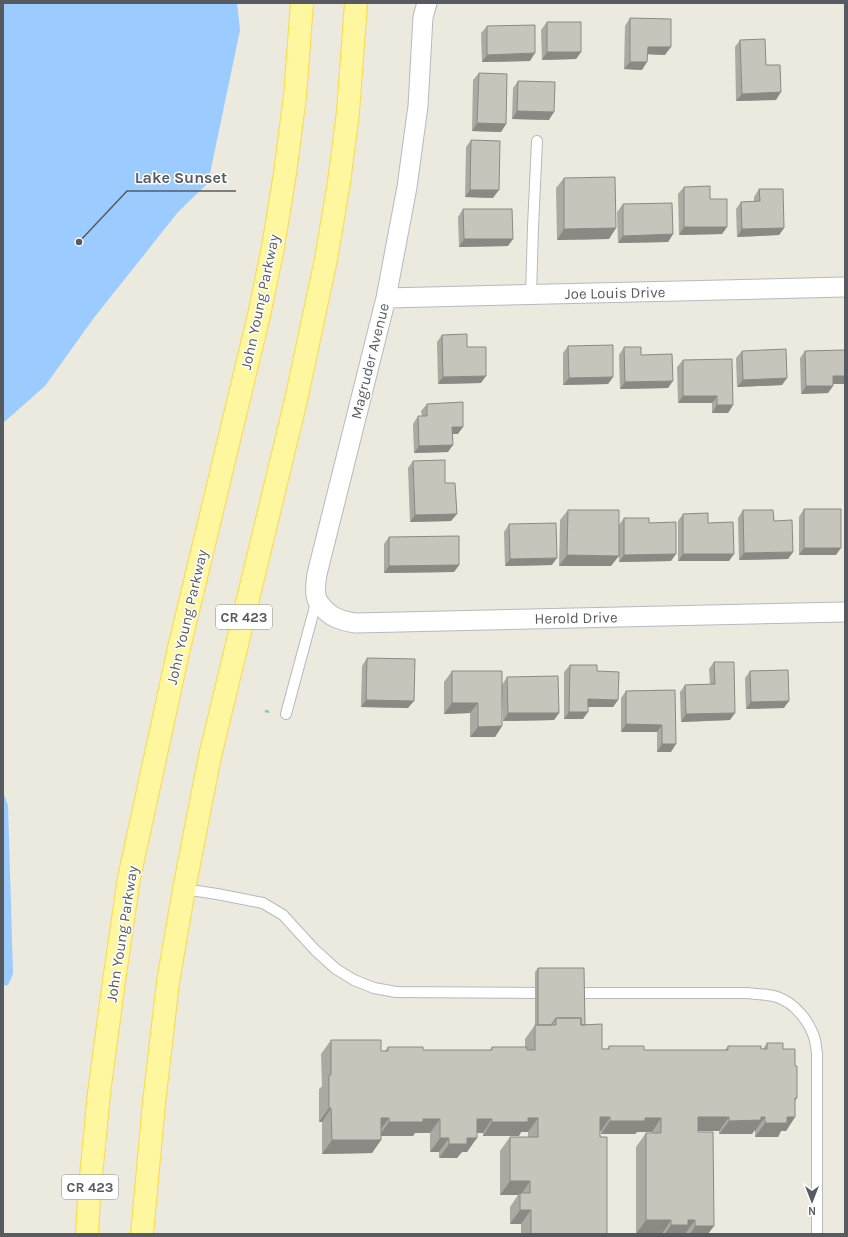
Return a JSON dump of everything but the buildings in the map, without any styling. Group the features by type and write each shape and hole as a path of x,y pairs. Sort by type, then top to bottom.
{"main road":[{"name":"John Young Parkway","path":"87,1234 99,1093 129,878 179,648 259,315 273,247 285,173 295,96 302,3"},
{"name":"CR 423","path":"142,1234 153,1111 168,982 184,889 210,756 296,400 325,266 339,182 348,112 356,3"}],"street":[{"name":"Magruder Avenue","path":"317,599 317,574 386,298 407,187 418,106 423,17 427,3"},
{"name":"Joe Louis Drive","path":"386,298 845,287"},
{"name":"Herold Drive","path":"317,599 325,611 332,616 344,621 356,622 845,612"}],"lane":[{"path":"531,295 532,227 537,141"},
{"name":"Magruder Avenue","path":"286,714 317,599"},
{"path":"184,889 263,903 283,915 315,950 336,969 354,980 374,988 396,992 533,994 738,993 778,997 800,1012 815,1040 817,1053 818,1234"}],"water":[{"path":"3,3 237,3 240,30 208,183 178,212 93,319 45,386 3,423"},
{"path":"3,792 8,805 13,974 8,985 3,986"}],"place":[{"name":"Lake Sunset","path":"79,242"}]}
